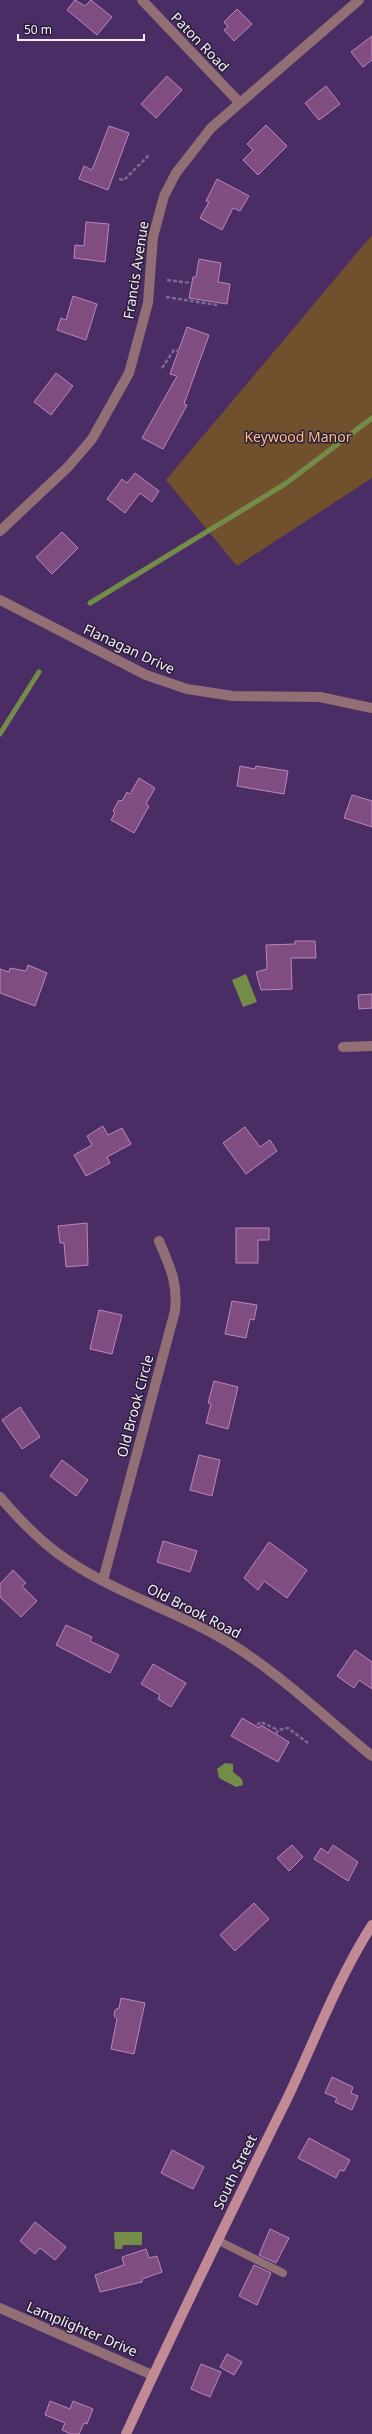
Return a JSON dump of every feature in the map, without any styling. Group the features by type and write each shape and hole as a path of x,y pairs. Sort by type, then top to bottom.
{"street":[{"name":"Paton Road","path":"142,0 239,102"},
{"name":"Francis Avenue","path":"0,531 68,467 92,439 106,417 129,373 148,303 153,238 164,196 176,172 211,128 239,102 359,0"},
{"name":"Flanagan Drive","path":"0,600 146,675 187,689 233,696 320,697 372,708"},
{"path":"343,1047 372,1046"},
{"name":"Old Brook Circle","path":"103,1580 175,1311 176,1289 174,1278 159,1241"},
{"name":"Old Brook Road","path":"0,1497 46,1544 76,1566 234,1645 263,1666 372,1756"},
{"name":"South Street","path":"126,2434 152,2375 290,2091 330,2002 353,1955 372,1925"},
{"name":"Lamplighter Drive","path":"0,2308 152,2375"}],"lane":[{"path":"217,2240 283,2273"}],"path":[{"path":"119,179 124,180 127,178 133,168 150,154"},
{"path":"167,280 192,283"},
{"path":"166,297 217,304"},
{"path":"162,368 174,350 179,351"},
{"path":"257,1725 260,1720 278,1730 288,1728 293,1729 308,1743"},
{"path":"276,1734 278,1730"}],"green space":[{"name":"Keywood Manor","path":"372,235 372,478 237,566 166,480"}],"shaded area":[{"path":"246,974 257,1002 243,1007 232,980"},
{"path":"225,1763 233,1764 233,1772 242,1779 243,1785 236,1787 219,1778 217,1769"},
{"path":"114,2232 142,2232 142,2245 123,2245 122,2249 115,2249"}],"building":[{"path":"75,0 85,6 91,0 112,17 97,35 67,10"},
{"path":"237,9 252,24 234,41 224,30 228,27 224,22"},
{"path":"372,36 372,60 363,67 351,52"},
{"path":"167,76 182,90 156,118 141,104"},
{"path":"326,86 340,104 319,120 305,103"},
{"path":"266,125 287,146 258,175 243,160 253,150 247,144"},
{"path":"109,126 129,133 108,190 79,179 84,166 92,170"},
{"path":"217,179 249,196 240,211 233,208 222,230 200,218 209,202 206,201"},
{"path":"86,222 109,224 105,262 74,258 75,245 84,246"},
{"path":"199,259 221,263 218,282 230,284 227,304 189,298 193,277 196,277"},
{"path":"73,296 97,304 86,340 57,330 61,318 66,320"},
{"path":"187,327 209,335 184,404 187,405 163,449 142,438 177,376 170,374"},
{"path":"56,373 73,386 51,415 34,402"},
{"path":"135,473 159,491 152,502 140,493 125,513 107,499 122,479 127,483"},
{"path":"62,532 78,548 52,574 36,557"},
{"path":"240,766 255,769 256,766 288,771 284,794 237,786"},
{"path":"139,778 155,788 146,804 149,806 134,833 111,820 115,813 113,811 119,800 122,801 127,792 130,794"},
{"path":"352,795 372,801 372,827 344,818"},
{"path":"295,941 315,941 316,958 291,958 292,989 261,990 256,972 267,969 266,945 295,944"},
{"path":"28,965 47,973 35,1006 0,993 0,969 9,972 10,968 26,971"},
{"path":"372,994 372,1008 359,1009 358,995"},
{"path":"103,1126 108,1135 122,1128 131,1144 107,1157 110,1163 86,1176 74,1155 92,1145 87,1136"},
{"path":"245,1127 260,1147 270,1140 277,1151 246,1174 223,1143"},
{"path":"87,1223 88,1265 66,1267 64,1243 60,1243 58,1226"},
{"path":"236,1228 269,1228 269,1240 258,1240 258,1263 236,1263"},
{"path":"232,1301 257,1305 254,1320 250,1319 246,1338 225,1334"},
{"path":"99,1310 122,1315 112,1354 90,1349"},
{"path":"214,1381 238,1387 228,1429 206,1423 211,1404 208,1403"},
{"path":"20,1407 40,1437 22,1449 2,1420"},
{"path":"199,1455 220,1460 212,1496 190,1490"},
{"path":"62,1460 88,1480 76,1496 50,1476"},
{"path":"163,1541 197,1551 190,1572 157,1562"},
{"path":"269,1542 307,1570 287,1598 264,1581 258,1590 244,1578"},
{"path":"13,1570 26,1583 22,1586 37,1601 21,1617 0,1597 0,1584"},
{"path":"66,1625 92,1637 90,1641 119,1655 110,1673 56,1645"},
{"path":"355,1650 372,1662 372,1689 359,1680 354,1688 337,1676"},
{"path":"153,1664 186,1683 171,1707 158,1699 160,1695 141,1684"},
{"path":"242,1718 259,1728 261,1725 289,1742 278,1762 231,1736"},
{"path":"292,1845 303,1857 289,1871 277,1858"},
{"path":"333,1845 358,1862 348,1881 314,1859 321,1848 328,1853"},
{"path":"254,1903 269,1919 235,1951 220,1935"},
{"path":"121,1998 145,2003 134,2054 111,2049 117,2019 114,2016 115,2010 119,2008"},
{"path":"332,2077 353,2087 351,2093 358,2096 352,2110 335,2102 337,2098 325,2093"},
{"path":"309,2138 350,2160 344,2171 340,2170 336,2178 298,2158"},
{"path":"172,2150 204,2167 193,2189 161,2173"},
{"path":"35,2222 66,2247 55,2260 40,2248 35,2254 20,2241"},
{"path":"270,2229 289,2238 276,2263 259,2255"},
{"path":"146,2249 149,2258 157,2256 162,2272 142,2279 142,2282 100,2292 95,2275 124,2265 122,2257"},
{"path":"254,2265 271,2273 257,2305 239,2296"},
{"path":"227,2354 242,2362 234,2375 220,2367"},
{"path":"201,2364 221,2372 210,2397 191,2389"},
{"path":"50,2401 70,2409 73,2401 93,2409 87,2424 84,2423 79,2434 71,2434 62,2430 65,2423 45,2415"}],"waterway":[{"path":"90,603 285,484 372,418"},
{"path":"0,734 39,672"}]}
